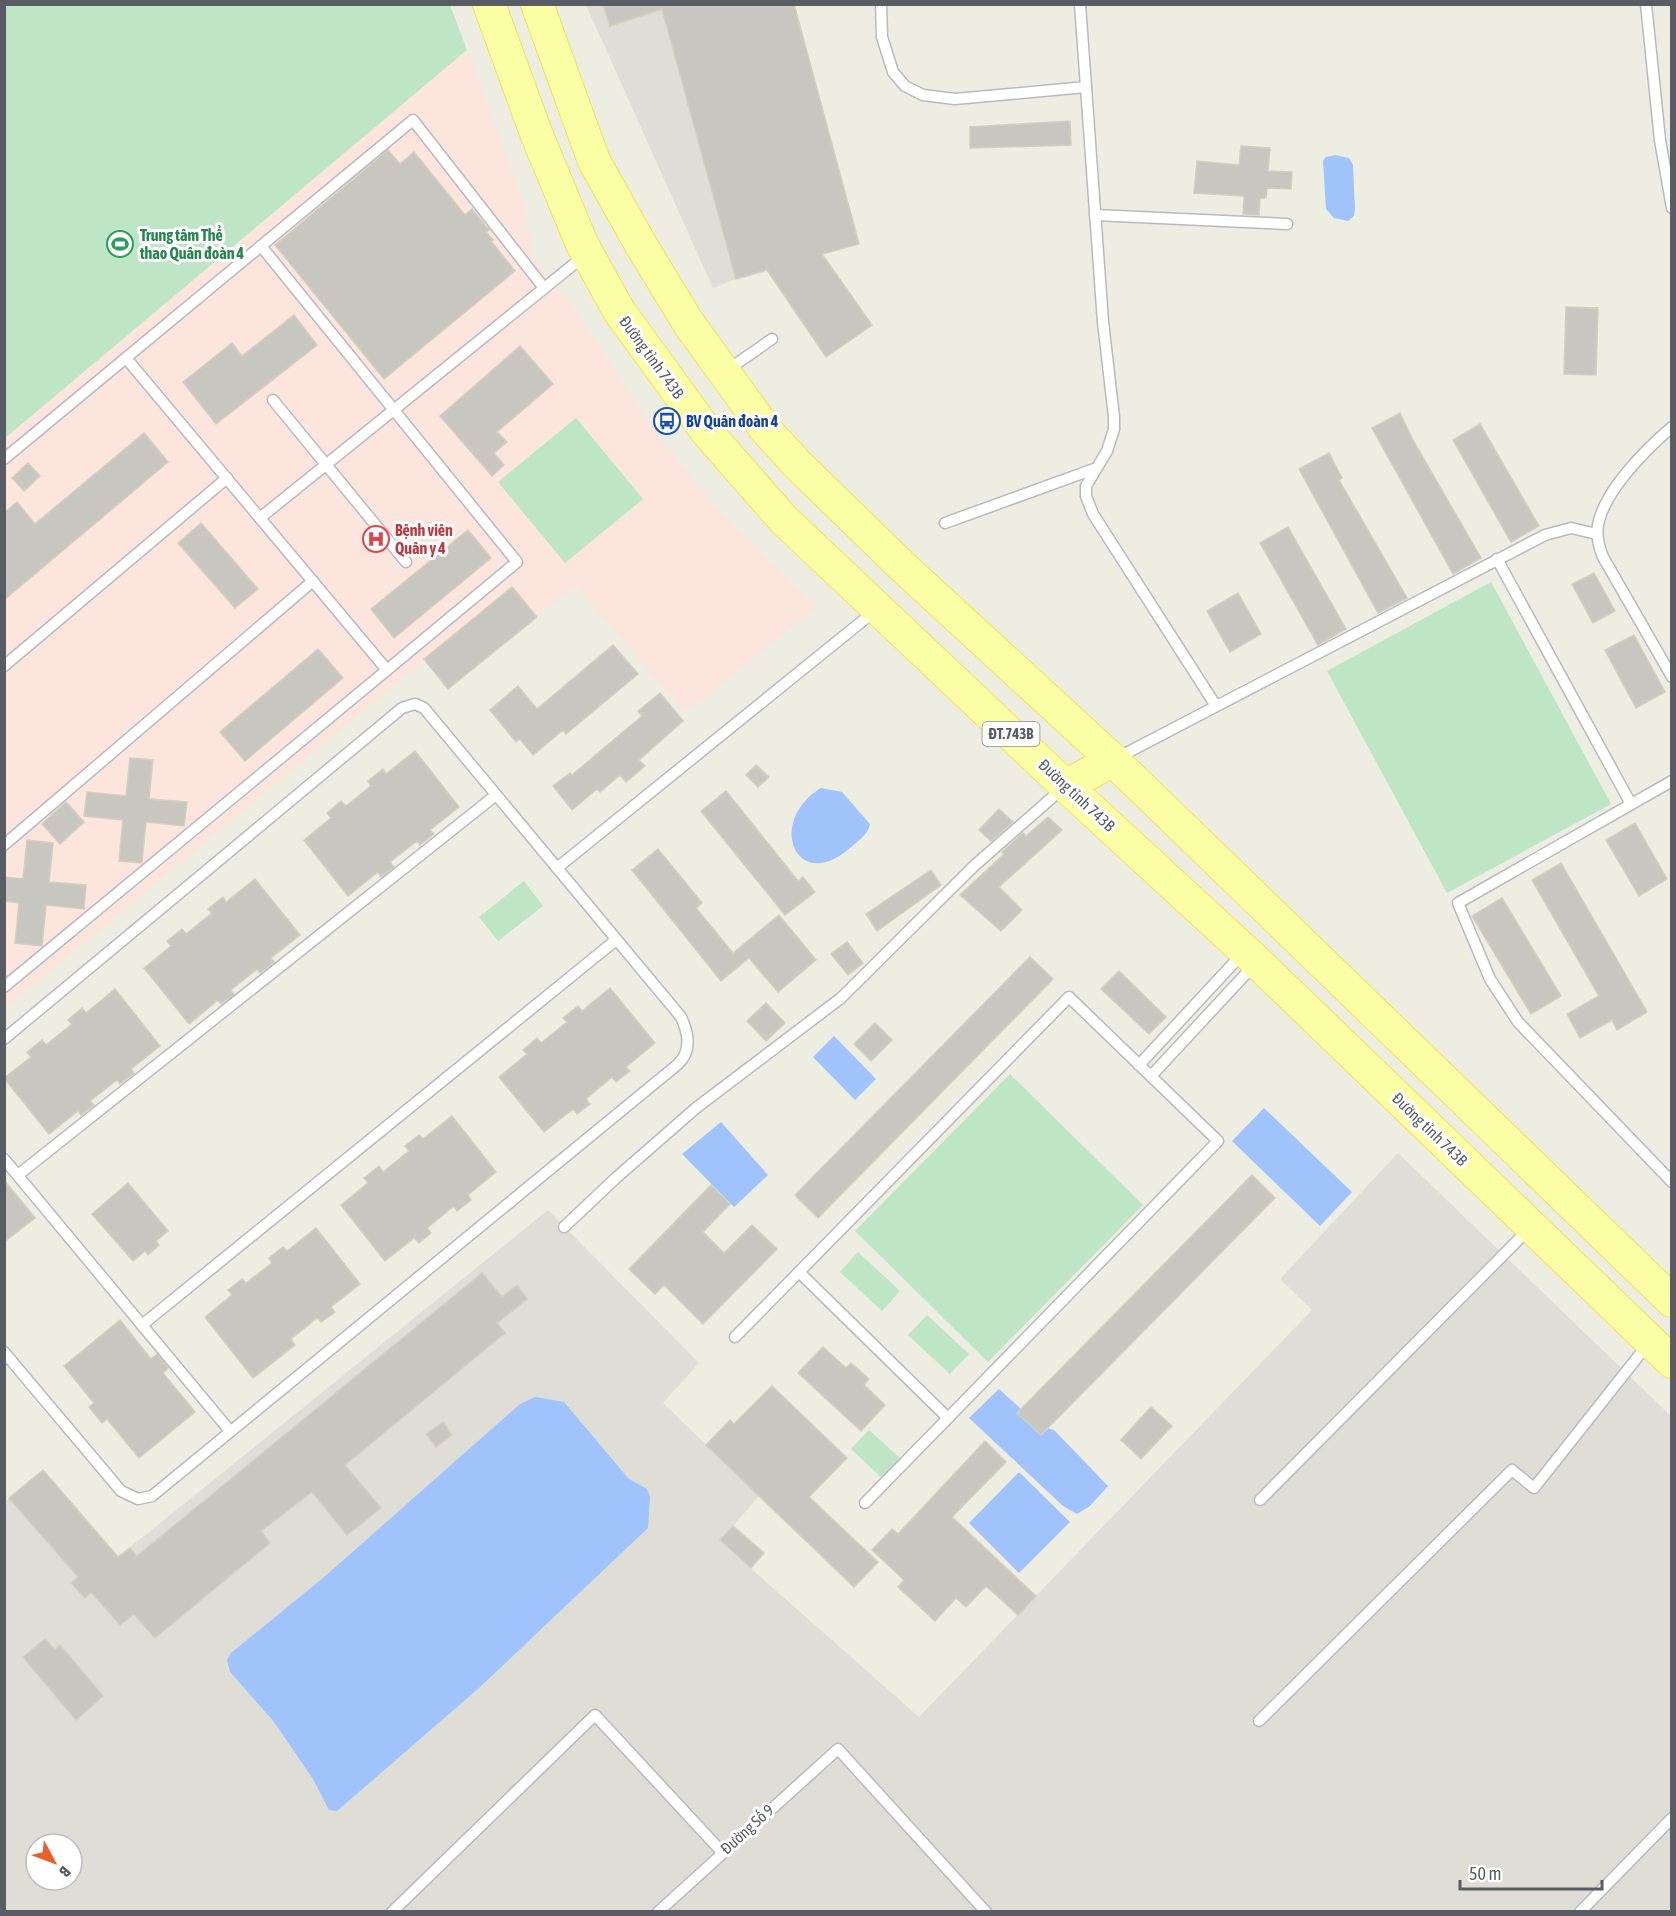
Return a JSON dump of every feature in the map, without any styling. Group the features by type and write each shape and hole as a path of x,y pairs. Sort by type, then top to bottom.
{"main road":[{"name":"Đường tỉnh 743B","path":"489,4 536,133 587,254 619,311 707,432 783,519 1066,786 1251,956 1661,1352"},
{"name":"ĐT.743B","path":"537,4 594,161 689,324 766,430 797,464 903,567 1113,760 1671,1301"},
{"path":"1066,786 1113,760"}],"lane":[{"path":"881,4 882,36 893,72 905,86 923,96 955,99 1086,87"},
{"path":"1080,4 1095,215 1114,417 1111,441 1086,486 1088,505 1216,706"},
{"path":"1646,4 1666,139 1671,208"},
{"path":"4,459 413,120 544,288"},
{"path":"1095,215 1287,224"},
{"path":"4,987 517,562 261,246"},
{"path":"260,518 587,254"},
{"path":"724,372 772,339"},
{"path":"126,358 387,670"},
{"path":"273,400 406,562"},
{"path":"1671,428 1643,455 1612,494 1598,525 1603,557 1671,676"},
{"path":"945,524 1095,468"},
{"path":"4,666 227,478"},
{"path":"1113,760 1555,531 1580,528 1598,534"},
{"path":"1497,560 1631,804"},
{"path":"4,845 313,581"},
{"path":"557,868 879,608"},
{"path":"4,1039 406,705 415,704 424,708 681,1017 688,1042 682,1060 152,1496 132,1498 121,1491 4,1352"},
{"path":"1671,781 1458,903 1490,979 1518,1022 1671,1182"},
{"path":"564,1227 616,1177 696,1108 841,998 974,866 1066,786"},
{"path":"18,1175 496,795"},
{"path":"142,1325 616,940"},
{"path":"1139,1065 1251,956"},
{"path":"1151,1076 1251,956"},
{"path":"735,1337 1070,997 1218,1141 865,1503"},
{"path":"4,1159 230,1431"},
{"path":"1260,1500 1532,1227"},
{"path":"799,1272 948,1418"},
{"path":"1259,1720 1512,1470 1534,1488 1661,1352"},
{"path":"392,1911 596,1715 722,1852"},
{"name":"Đường Số 9","path":"658,1911 838,1749 986,1911"},
{"path":"1580,1911 1671,1818"}],"shaded area":[{"path":"586,5 794,5 859,244 736,279 713,288"},
{"name":"Bệnh viên Quân y 4","path":"467,50 525,207 532,255 575,310 657,435 685,470 722,513 816,606 687,712 649,672 576,585 448,689 424,660 5,1009 5,438"},
{"path":"1398,1153 1671,1416 1671,1911 5,1912 5,1502 43,1470 118,1557 548,1210 699,1363 663,1403 759,1496 720,1541 919,1717 1312,1310 1280,1279"}],"green space":[{"name":"Trung tâm Thể thao Quân đoàn 4","path":"5,4 450,5 467,50 5,438"},
{"path":"576,418 643,499 565,563 498,482"},
{"path":"1491,582 1611,804 1447,893 1327,671"},
{"path":"524,881 543,906 498,941 479,917"},
{"path":"1010,1074 1143,1205 988,1362 855,1231"},
{"path":"858,1252 900,1291 882,1311 840,1272"},
{"path":"927,1315 969,1354 950,1374 908,1335"},
{"path":"869,1430 901,1459 883,1479 851,1449"}],"water":[{"path":"1335,155 1349,158 1353,165 1355,210 1354,216 1348,221 1334,218 1326,209 1323,161 1326,157"},
{"path":"821,788 842,792 870,824 865,835 850,848 831,860 815,863 803,858 795,848 792,834 795,818 804,802"},
{"path":"834,1036 876,1079 855,1100 813,1057"},
{"path":"1264,1108 1352,1192 1320,1226 1232,1141"},
{"path":"721,1122 768,1175 734,1207 682,1154"},
{"path":"999,1389 1021,1409 1018,1413 1040,1435 1047,1428 1054,1430 1108,1486 1090,1506 1077,1514 1063,1506 969,1418"},
{"path":"535,1397 564,1402 629,1479 647,1489 650,1497 648,1528 479,1688 337,1811 329,1810 313,1779 274,1722 230,1672 227,1660 231,1653 323,1578 520,1404"},
{"path":"1019,1472 1070,1522 1019,1573 969,1523"}],"building":[{"path":"603,4 794,4 859,244 822,254 872,325 826,357 767,270 736,279 662,9 610,26"},
{"path":"1070,121 1071,145 970,148 970,127"},
{"path":"1241,146 1270,148 1268,171 1292,172 1291,189 1267,188 1266,198 1260,198 1259,215 1243,214 1244,196 1194,193 1197,161 1239,165"},
{"path":"388,150 400,164 414,152 465,215 472,209 489,230 486,232 493,240 491,241 515,271 384,379 275,245"},
{"path":"1566,307 1598,308 1596,375 1564,374"},
{"path":"294,315 317,345 216,424 183,382 232,343 242,356"},
{"path":"520,346 553,384 497,432 507,442 494,453 504,465 492,476 440,416"},
{"path":"1400,413 1413,440 1481,558 1453,574 1372,428"},
{"path":"1480,424 1539,526 1511,542 1453,440"},
{"path":"144,433 168,462 4,600 4,513 17,502 35,524"},
{"path":"1329,453 1342,478 1339,480 1407,598 1378,613 1299,469"},
{"path":"28,463 40,476 24,491 12,478"},
{"path":"201,523 258,589 235,608 178,543"},
{"path":"1288,527 1346,629 1318,645 1260,543"},
{"path":"468,530 491,558 394,638 371,609"},
{"path":"1594,573 1615,611 1593,623 1572,584"},
{"path":"512,587 537,617 448,689 424,659"},
{"path":"1238,593 1261,634 1230,652 1207,611"},
{"path":"1634,635 1665,692 1636,708 1605,650"},
{"path":"613,645 638,674 566,734 563,730 533,755 520,739 516,742 490,710 518,686 537,709"},
{"path":"318,649 343,678 245,761 220,732"},
{"path":"660,693 683,721 639,760 645,766 626,782 620,775 600,792 597,789 572,810 553,786 570,773 572,775 642,716 638,711"},
{"path":"415,751 459,807 430,830 434,834 420,845 417,841 390,862 394,867 381,877 378,872 348,896 304,840 331,818 327,813 341,801 346,806 371,786 368,781 383,769 386,774"},
{"path":"130,758 153,760 149,799 187,802 184,826 146,822 142,863 119,861 123,820 84,816 87,792 126,796"},
{"path":"756,765 769,777 758,787 746,775"},
{"path":"726,791 798,881 803,877 815,892 785,915 701,811"},
{"path":"66,802 84,822 60,844 42,824"},
{"path":"999,809 1013,822 991,841 979,830"},
{"path":"1048,817 1062,830 999,887 1022,910 1001,931 960,895 1023,833 1026,836"},
{"path":"1635,823 1667,879 1639,896 1606,840"},
{"path":"27,840 53,843 49,882 86,885 84,909 46,905 42,946 15,943 19,903 4,901 4,877 23,879"},
{"path":"658,849 702,903 696,908 733,953 779,915 816,960 778,992 749,958 721,981 632,870"},
{"path":"1561,863 1647,1012 1617,1030 1612,1020 1580,1038 1567,1014 1599,996 1532,880"},
{"path":"931,870 941,885 877,931 866,914"},
{"path":"255,879 300,935 271,958 274,962 260,973 257,969 231,990 234,994 221,1004 218,1000 189,1024 144,968 171,946 167,941 182,929 186,934 212,913 208,909 223,897 226,902"},
{"path":"1502,898 1561,996 1531,1014 1472,916"},
{"path":"847,942 863,963 848,975 831,954"},
{"path":"1030,957 1053,979 818,1218 795,1195"},
{"path":"1119,971 1166,1017 1149,1034 1101,989"},
{"path":"610,988 655,1043 626,1067 630,1071 616,1082 612,1077 586,1099 590,1104 577,1114 573,1109 544,1132 499,1077 527,1054 523,1050 537,1038 541,1043 567,1022 563,1018 578,1006 582,1011"},
{"path":"115,989 160,1046 131,1069 134,1073 120,1084 117,1080 90,1101 94,1105 81,1115 78,1111 49,1134 4,1078 31,1057 27,1052 42,1040 46,1045 72,1024 68,1020 82,1008 86,1013"},
{"path":"766,1003 785,1023 766,1041 747,1021"},
{"path":"875,1023 892,1040 871,1061 854,1044"},
{"path":"452,1116 496,1172 468,1195 471,1200 457,1211 454,1206 427,1228 431,1233 419,1243 414,1238 385,1261 341,1205 368,1183 364,1178 379,1166 383,1172 409,1151 405,1146 419,1135 423,1139"},
{"path":"1252,1175 1275,1198 1041,1435 1017,1413"},
{"path":"4,1180 35,1218 4,1242"},
{"path":"128,1183 168,1231 156,1241 159,1245 148,1255 145,1251 133,1261 92,1214"},
{"path":"711,1185 730,1204 703,1232 724,1253 752,1225 777,1249 703,1324 664,1285 655,1294 629,1269"},
{"path":"316,1228 360,1284 331,1307 335,1312 321,1322 317,1318 291,1339 295,1345 253,1378 205,1317 232,1295 228,1290 242,1279 246,1283 272,1263 269,1258 283,1247 287,1251"},
{"path":"482,1273 502,1297 517,1285 527,1299 497,1323 505,1333 345,1465 381,1508 347,1535 312,1492 261,1531 270,1543 155,1638 134,1614 120,1625 91,1592 85,1598 71,1583 78,1577 9,1498 43,1470 118,1557 130,1548 137,1556"},
{"path":"120,1320 151,1359 157,1354 168,1368 163,1373 195,1412 139,1458 107,1419 102,1423 89,1407 94,1403 64,1366"},
{"path":"823,1347 846,1368 851,1363 869,1379 864,1385 885,1405 861,1431 798,1373"},
{"path":"772,1386 847,1458 809,1497 878,1562 854,1587 706,1445 730,1420 734,1424"},
{"path":"1151,1407 1172,1426 1141,1459 1121,1440"},
{"path":"443,1422 452,1435 436,1447 426,1434"},
{"path":"985,1441 1006,1462 952,1517 1036,1596 1018,1615 986,1586 966,1607 956,1598 935,1621 898,1587 904,1580 872,1550 892,1529 898,1534"},
{"path":"733,1526 764,1553 751,1568 720,1540"},
{"path":"45,1639 55,1650 60,1645 103,1696 76,1720 23,1657"}],"place":[{"name":"Trung tâm Thể thao Quân đoàn 4","path":"120,244"},
{"name":"BV Quân đoàn 4","path":"667,421"},
{"name":"Bệnh viên Quân y 4","path":"376,539"}]}
